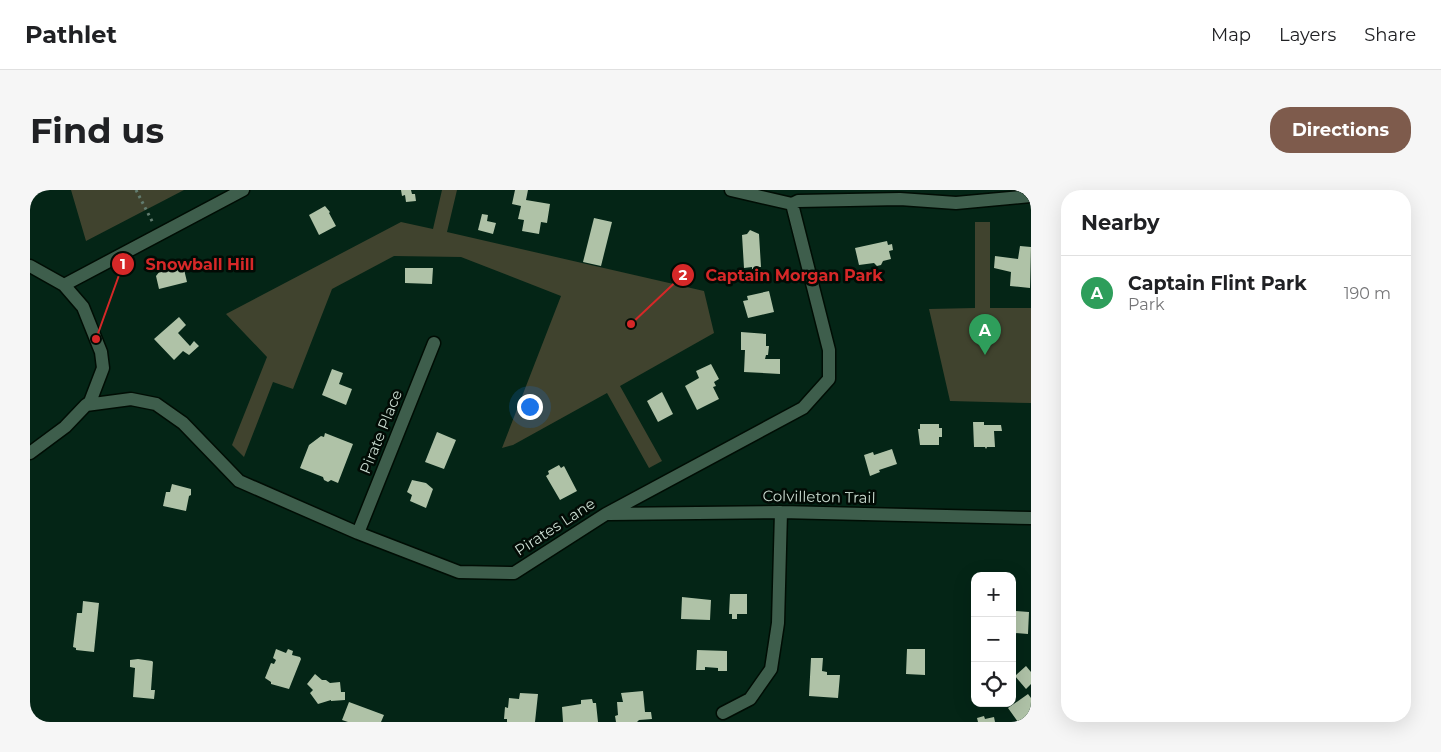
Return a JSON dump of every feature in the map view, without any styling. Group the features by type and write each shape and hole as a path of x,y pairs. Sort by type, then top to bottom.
{"street":[{"path":"64,285 242,190"},
{"path":"731,190 792,204 798,202 900,199 956,202 1031,196"},
{"name":"Pirates Lane","path":"86,405 131,399 156,404 183,423 238,481 358,533 458,572 514,573 606,514 803,408 829,379 829,350 792,204"},
{"path":"30,266 64,285 83,307 101,352 103,368 90,402 65,427 30,453"},
{"name":"Pirate Place","path":"358,533 434,342"},
{"path":"723,713 750,699 771,669 778,623 781,512"},
{"name":"Colvilleton Trail","path":"606,514 781,512 1031,518"}],"path":[{"path":"136,190 159,234"}],"green space":[{"path":"71,190 184,190 86,241"},
{"path":"442,190 457,190 447,232 704,291 714,333 620,386 662,461 649,468 607,393 513,445 502,448 561,296 461,257 394,256 332,289 293,389 273,382 244,457 232,445 267,357 226,314 401,222 433,229"},
{"path":"975,222 990,222 990,308 1031,308 1031,403 950,401 929,309 975,308"}],"building":[{"path":"401,190 411,190 412,194 415,194 416,201 406,202 405,195 402,196"},
{"path":"515,190 528,190 526,200 550,204 547,223 541,222 539,234 522,231 524,220 518,219 521,206 512,204"},
{"path":"325,206 336,226 319,235 309,215"},
{"path":"482,214 488,215 487,221 496,223 493,234 478,230"},
{"path":"594,218 612,222 601,266 583,262"},
{"path":"750,230 759,234 761,267 755,267 755,269 752,269 752,267 744,268 742,235 747,234"},
{"path":"887,241 888,245 892,244 893,250 889,251 891,259 883,261 881,265 877,266 874,263 859,265 855,248"},
{"path":"1020,246 1031,247 1030,288 1010,286 1011,272 994,268 995,256 1018,259"},
{"path":"183,265 187,282 159,289 156,276 160,271"},
{"path":"405,268 433,268 432,284 405,283"},
{"path":"769,291 774,312 748,318 743,301 748,300 747,296"},
{"path":"179,317 186,325 178,333 190,346 194,341 199,346 189,355 183,351 174,360 154,339"},
{"path":"741,332 766,334 766,346 769,346 768,355 766,355 765,359 780,359 780,374 744,372 745,350 741,350"},
{"path":"711,364 719,379 714,382 716,386 713,387 719,399 697,410 685,386 699,378 696,371"},
{"path":"332,369 343,373 339,384 352,389 346,405 322,395"},
{"path":"662,392 673,414 658,422 647,401"},
{"path":"973,422 984,422 984,425 1001,425 1002,431 994,431 995,447 987,447 986,449 985,447 974,447"},
{"path":"920,424 939,424 939,428 942,428 942,437 939,437 939,445 920,445 918,429 920,429"},
{"path":"437,432 456,440 444,469 425,462"},
{"path":"325,433 353,444 338,483 331,480 328,482 323,477 300,468 309,445 321,436 324,437"},
{"path":"892,449 897,464 879,470 880,472 870,476 864,455 873,452 874,455"},
{"path":"559,465 561,468 564,466 577,491 560,500 546,476 549,474 548,471"},
{"path":"412,480 426,483 433,489 426,508 410,501 412,495 407,492"},
{"path":"172,484 191,489 186,511 163,506 166,492 170,492"},
{"path":"730,594 747,594 747,614 737,614 737,619 732,619 732,614 729,614"},
{"path":"682,597 711,600 710,620 681,619"},
{"path":"83,601 99,603 94,652 76,650 73,647 77,613 82,613"},
{"path":"1016,611 1029,612 1028,634 1016,633"},
{"path":"276,649 286,653 288,649 293,651 292,655 301,659 289,689 271,684 265,678 271,663 274,664 276,660 273,658"},
{"path":"907,649 925,649 925,675 906,674"},
{"path":"697,650 727,651 727,671 718,671 718,668 705,667 705,670 696,670"},
{"path":"811,658 823,658 822,671 827,672 827,675 840,675 838,698 809,696"},
{"path":"138,659 153,662 151,690 155,690 154,699 133,697 135,668 130,667 130,660"},
{"path":"1026,666 1031,672 1031,684 1026,689 1016,675"},
{"path":"315,674 322,680 330,683 340,682 341,692 345,692 345,700 331,700 318,704 310,693 313,690 307,684"},
{"path":"643,691 645,712 651,712 652,719 639,720 637,722 616,722 615,716 618,715 617,702 623,702 621,693"},
{"path":"520,693 538,694 535,722 507,722 507,719 504,719 505,707 508,708 509,698 519,699"},
{"path":"1028,694 1031,698 1031,722 1018,722 1008,708 1016,707 1016,702"},
{"path":"592,699 593,703 596,703 598,722 563,722 562,707 581,704 581,700"},
{"path":"349,702 384,715 381,722 348,722 342,720"},
{"path":"984,716 985,719 994,717 995,722 978,722 977,718"}],"place":[{"name":"Captain Morgan Park","path":"631,324"},
{"name":"Snowball Hill","path":"96,339"},
{"name":"Captain Flint Park","path":"985,355"}]}
